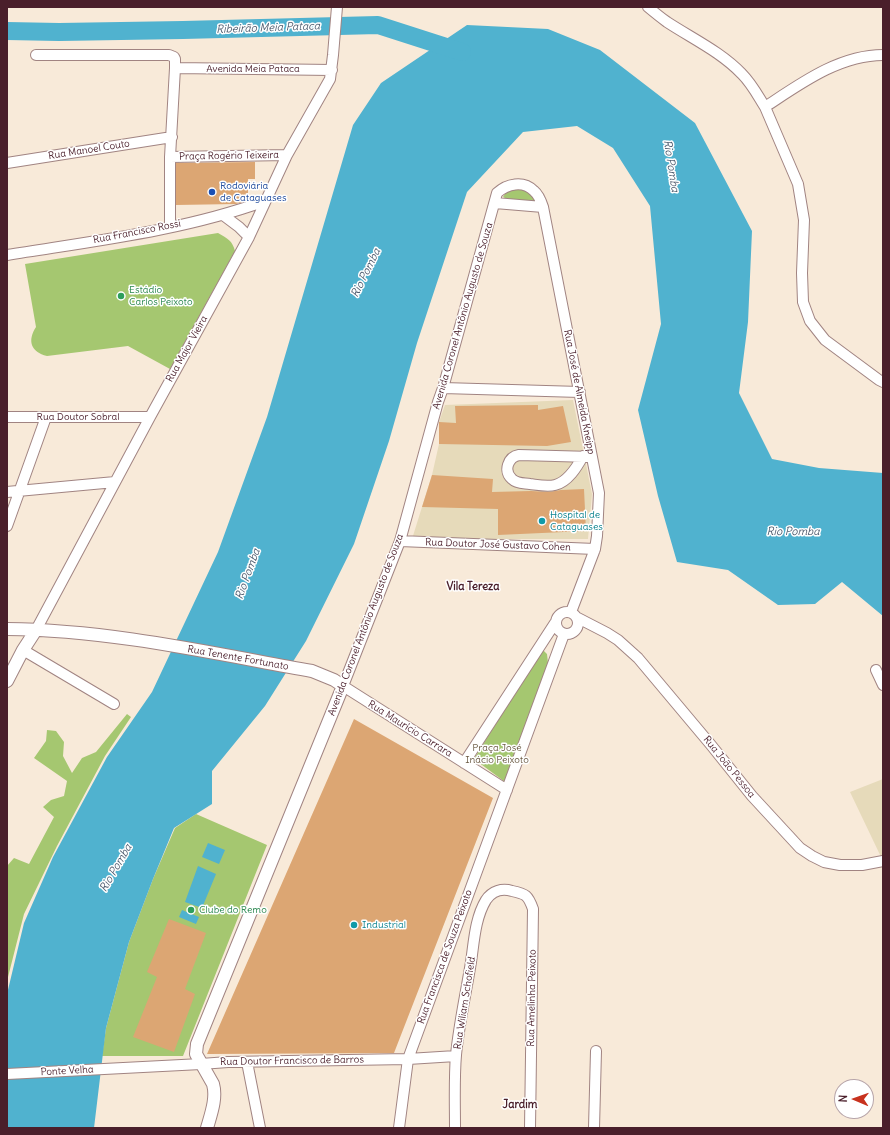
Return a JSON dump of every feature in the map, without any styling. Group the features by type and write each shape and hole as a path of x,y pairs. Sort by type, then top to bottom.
{"main road":[{"path":"7,629 36,630"},
{"name":"Rua Tenente Fortunato","path":"36,630 89,634 164,644 312,671"},
{"name":"Rua Major Vieira","path":"7,681 23,650 36,630"},
{"name":"Rua Maurício Carrara","path":"312,671 334,680 343,686"},
{"name":"Avenida Coronel Antônio Augusto de Souza","path":"207,1128 215,1095 215,1089 196,1054 197,1044 343,686"}],"street":[{"name":"Rua Major Vieira","path":"36,630 150,417 249,237 287,155 330,79 337,7"},
{"path":"648,7 666,21 728,61 744,75 756,92 765,107 798,184 804,220 802,273 803,302 810,321 825,340 883,382"},
{"name":"Avenida Meia Pataca","path":"36,55 169,55 174,57 175,64 332,70"},
{"path":"765,107 817,74 866,56 883,55"},
{"name":"Praça Rogério Teixeira","path":"170,227 170,157 175,64"},
{"name":"Rua Manoel Couto","path":"7,163 172,137"},
{"name":"Praça Rogério Teixeira","path":"170,157 287,155"},
{"name":"Avenida Coronel Antônio Augusto de Souza","path":"343,686 400,541 497,193 506,186 517,184"},
{"name":"Rua José de Almeida Kneipp","path":"517,184 528,186 534,190 540,198 543,207 580,392 587,457 599,492 595,549 574,615"},
{"name":"Rua Francisco Rossi","path":"7,255 170,227 224,215 265,201"},
{"path":"495,203 543,207"},
{"path":"224,215 249,237"},
{"path":"443,388 580,392"},
{"name":"Rua Doutor Sobral","path":"7,417 150,417"},
{"path":"7,526 46,417"},
{"path":"518,455 587,457 579,463 569,476 556,485 548,486 517,483 512,479 507,468 511,459 518,455"},
{"path":"7,492 115,482"},
{"name":"Rua Doutor José Gustavo Cohen","path":"400,541 595,549"},
{"path":"464,763 556,623 560,613 567,612 574,615 578,624 577,628 569,633 506,790"},
{"name":"Rua João Pessoa","path":"574,615 618,640 638,658 711,744 752,796 800,848 824,862 840,865 862,865 883,861"},
{"path":"556,623 558,630 569,633 596,628"},
{"path":"23,650 114,704"},
{"path":"876,670 883,685"},
{"name":"Rua Maurício Carrara","path":"343,686 506,790"},
{"name":"Rua Francisca de Souza Peixoto","path":"399,1128 408,1059 506,790"},
{"name":"Rua Wiliam Schofield","path":"455,1128 456,1056 478,919 486,899 493,892 502,890"},
{"name":"Rua Amelinha Peixoto","path":"502,890 510,890 526,894 533,909 530,1128"},
{"path":"594,1128 596,1051"},
{"name":"Rua Doutor Francisco de Barros","path":"127,1068 228,1062 408,1059 456,1056"},
{"path":"247,1062 260,1128"},
{"name":"Ponte Velha","path":"7,1074 127,1068"}],"shaded area":[{"path":"573,400 592,494 588,539 412,539 432,475 439,444 439,422 445,405"},
{"path":"883,779 883,859 882,859 850,792"}],"green space":[{"path":"510,187 533,191 539,205 511,201 503,197"},
{"name":"Estádio Carlos Peixoto","path":"218,233 229,240 235,251 170,369 128,346 47,356 37,352 34,349 31,341 36,327 25,264"},
{"name":"Praça José Inácio Peixoto","path":"542,649 547,654 548,663 505,782 474,759"},
{"path":"127,714 131,717 105,756 57,846 24,914 7,981 7,866 14,858 29,864 54,817 43,807 51,800 64,796 67,781 34,758 46,741 47,730 56,731 64,742 63,756 72,773 82,758 96,752"},
{"name":"Clube do Remo","path":"196,814 267,845 183,1056 102,1056 106,1028 129,942 153,879 175,828"}],"water":[{"name":"Rio Pomba","path":"467,25 548,29 600,50 695,123 752,231 748,322 739,393 772,459 819,468 883,473 883,616 842,582 815,604 778,605 728,570 677,562 658,496 638,410 661,324 650,206 613,148 577,126 523,132 467,192 417,343 389,441 354,544 306,641 265,706 212,771 212,804 174,828 129,942 106,1028 94,1128 7,1128 7,994 24,923 53,857 107,757 152,692 218,552 267,417 353,125 381,83"},
{"path":"208,843 225,850 219,864 202,857"},
{"path":"198,866 216,874 202,908 185,902"},
{"path":"182,910 199,917 196,924 179,917"}],"building":[{"name":"Rodoviária de Cataguases","path":"255,162 255,179 248,179 248,200 236,204 176,205 176,163"},
{"path":"538,405 538,410 563,406 571,442 547,446 439,444 439,422 456,423 455,406"},
{"path":"432,475 493,479 492,492 549,492 584,489 586,531 498,535 498,509 422,507"},
{"name":"Industrial","path":"354,719 493,798 394,1053 207,1054"},
{"path":"169,919 206,933 185,989 195,994 174,1052 133,1037 157,977 147,972"}],"waterway":[{"name":"Ribeirão Meia Pataca","path":"7,31 59,32 183,30 378,25 462,52"}],"place":[{"name":"Rodoviária de Cataguases","path":"212,192"},
{"name":"Estádio Carlos Peixoto","path":"121,296"},
{"name":"Hospital de Cataguases","path":"542,521"},
{"name":"Clube do Remo","path":"191,910"},
{"name":"Industrial","path":"354,925"}],"district":[{"name":"Vila Tereza","path":"473,587"},
{"name":"Jardim","path":"520,1105"}]}
